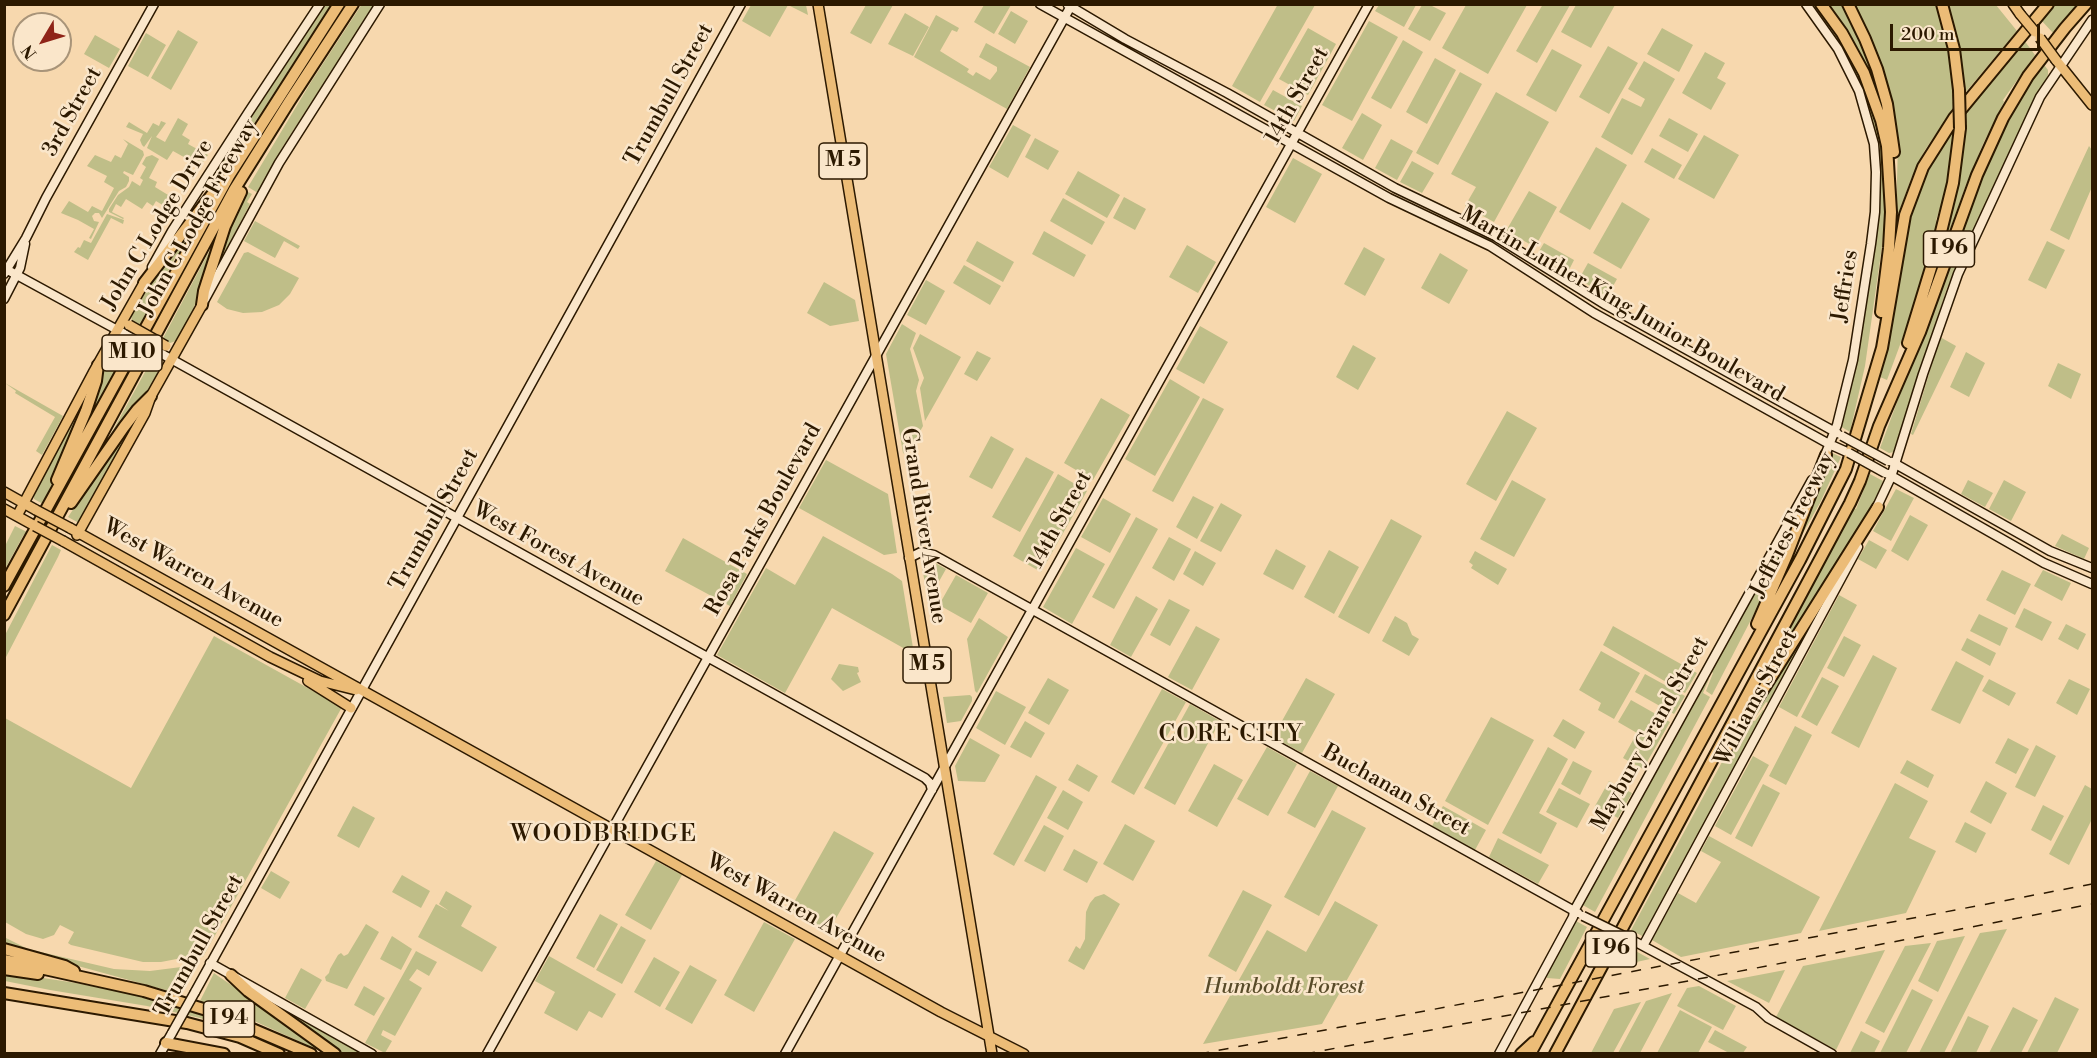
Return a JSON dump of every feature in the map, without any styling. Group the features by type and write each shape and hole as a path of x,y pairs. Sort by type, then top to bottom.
{"highway":[{"name":"John C Lodge Freeway","path":"4,586 229,176 339,4"},
{"name":"John C Lodge Freeway","path":"4,615 234,190 353,4"},
{"path":"1821,4 1851,48 1873,93 1887,146 1892,212"},
{"path":"1848,4 1868,45 1887,104 1895,159 1895,192 1872,381"},
{"path":"1879,426 1922,302 1938,248 1953,183 1960,128 1959,90 1954,49 1942,4"},
{"name":"Jeffries Freeway","path":"1530,1053 1563,997 1735,676 1800,560 1846,469 1882,348 1905,215 1920,173 1954,118 2048,4"},
{"name":"Jeffries Freeway","path":"1555,1053 1846,512 1860,481 1879,426 1920,332 1977,175 1999,126 2028,76 2086,4"},
{"path":"201,305 225,226 241,191 271,138 280,115"},
{"path":"144,283 215,190 229,176"},
{"path":"49,506 48,502 86,411 96,381 98,365"},
{"path":"4,624 71,504 124,426 153,392"},
{"path":"1735,676 1830,448"},
{"path":"1677,826 1878,507"},
{"path":"4,949 65,966 84,977"},
{"name":"I 94","path":"4,960 144,991 210,1011 311,1053"},
{"path":"4,969 46,975 56,971"},
{"path":"231,975 248,991 335,1053"},
{"path":"4,985 77,1003"},
{"name":"I 94","path":"4,993 77,1003 201,1026 240,1037 279,1053"},
{"path":"4,1000 31,1004 62,1002"},
{"path":"169,1038 224,1053"},
{"path":"1521,1053 1537,1040"}],"main road":[{"name":"Grand River Avenue","path":"818,4 992,1053"},
{"path":"2013,4 2092,105"},
{"name":"John C Lodge Drive","path":"17,516 144,283"},
{"path":"153,392 201,305"},
{"path":"127,314 126,321 129,325 161,354"},
{"path":"108,348 115,343 122,343 161,354 182,342"},
{"path":"67,543 95,502 146,413 160,371 161,354"},
{"path":"5,509 10,504 7,494"},
{"name":"West Warren Avenue","path":"7,494 941,1012 1024,1053"},
{"name":"West Warren Avenue","path":"5,509 267,655 320,681 351,690 362,690"},
{"path":"84,552 85,544 93,540"},
{"path":"165,598 166,589 176,586"},
{"path":"272,640 273,650 267,655 351,708"}],"street":[{"name":"3rd Street","path":"5,271 26,238 154,4"},
{"name":"John C Lodge Drive","path":"144,283 172,231 320,4"},
{"path":"201,305 290,146 380,4"},
{"name":"Trumbull Street","path":"160,1053 741,4"},
{"name":"Martin Luther King Junior Boulevard","path":"1040,4 1389,198 1469,235 1519,264 1594,313 1813,435 1830,448 1888,475 2063,572 2092,584"},
{"path":"1051,10 1056,9 1059,4"},
{"name":"14th Street","path":"785,1053 1369,4"},
{"name":"Jeffries","path":"1806,4 1838,50 1859,91 1874,144 1875,195 1871,244 1853,360 1838,434"},
{"name":"Rosa Parks Boulevard","path":"487,1053 876,358 1065,18 1070,5"},
{"name":"Martin Luther King Junior Boulevard","path":"1070,5 1179,69 1395,188 1483,230 1606,305 1838,434 2068,559 2092,568"},
{"name":"Williams Street","path":"1643,946 1878,507 1958,274 2034,108 2059,63 2092,20"},
{"path":"1173,79 1182,76 1179,69"},
{"path":"1194,90 1193,83 1200,80"},
{"path":"1310,154 1308,146 1315,142"},
{"name":"3rd Street","path":"4,299 20,268 26,238"},
{"path":"1519,264 1525,261 1523,253"},
{"name":"West Forest Avenue","path":"5,271 172,360 925,778 932,790"},
{"path":"1652,345 1656,340 1683,354 1694,354"},
{"path":"1712,379 1720,376 1717,367"},
{"path":"1753,402 1752,394 1759,390"},
{"path":"1813,435 1822,432 1819,423"},
{"name":"Maybury Grand Street","path":"1500,1053 1573,917 1574,911 1838,434"},
{"path":"1908,486 1907,478 1914,475"},
{"path":"1968,520 1976,517 1973,508"},
{"path":"1987,531 1986,523 1994,519"},
{"name":"Buchanan Street","path":"909,558 919,553 931,553 1583,916 1756,1007 1768,1018 1832,1053"},
{"path":"2063,572 2068,567 2068,559"},
{"path":"210,963 372,1053"}],"green space":[{"path":"362,4 374,5 282,148 258,193 248,187 311,82"},
{"path":"1278,4 1315,5 1260,102 1232,86"},
{"path":"1543,4 1570,5 1537,63 1516,51"},
{"path":"324,5 331,5 222,173 217,169"},
{"path":"751,5 788,5 770,37 742,21"},
{"path":"788,5 806,5 808,15"},
{"path":"866,5 893,5 871,44 850,33"},
{"path":"984,5 1011,5 994,34 974,22"},
{"path":"1379,5 1416,5 1404,27 1375,11"},
{"path":"1422,5 1430,5 1446,13 1430,41 1408,29"},
{"path":"1466,5 1527,5 1488,74 1442,48"},
{"path":"1576,5 1615,5 1591,48 1561,32"},
{"path":"1812,5 1817,5 1849,50 1876,115 1884,155 1887,201 1885,225 1865,366 1850,432 1840,426 1879,187 1861,87 1845,53"},
{"path":"1826,5 1843,5 1855,27 1875,77 1886,122 1863,61 1846,32"},
{"path":"1852,5 1937,5 1948,42 1956,104 1925,150 1896,216 1898,143"},
{"path":"1948,5 1996,5 2017,31 1965,93 1960,49"},
{"path":"2055,5 2079,5 2053,33 2041,20"},
{"path":"1011,11 1028,21 1015,44 998,34"},
{"path":"905,13 929,27 913,56 888,44"},
{"path":"936,15 959,28 957,32 952,30 940,51 969,69 967,72 973,76 976,72 990,80 997,71 997,67 979,57 986,43 1030,67 1007,109 914,57"},
{"path":"1369,21 1398,37 1352,121 1322,105"},
{"path":"1308,28 1336,44 1308,95 1279,79"},
{"path":"1662,28 1693,45 1679,72 1647,54"},
{"path":"178,30 198,42 171,90 151,78"},
{"path":"146,33 166,45 148,77 128,66"},
{"path":"95,35 120,49 109,68 84,54"},
{"path":"1403,40 1423,52 1391,109 1371,98"},
{"path":"2024,40 2035,55 2003,100 1966,185 1941,254 1939,253 1961,168 1966,109"},
{"path":"1608,46 1638,63 1609,114 1579,97"},
{"path":"1552,49 1582,65 1556,112 1526,95"},
{"path":"1705,52 1725,63 1717,78 1726,83 1711,110 1682,93"},
{"path":"1435,58 1456,70 1427,124 1406,112"},
{"path":"1644,61 1675,79 1632,155 1601,137 1622,98 1641,107 1645,99 1628,89"},
{"path":"2042,62 2048,70 2048,75 1947,288 1894,452 1889,453 1880,448 1977,187 1997,138"},
{"path":"1460,72 1482,84 1438,165 1416,153"},
{"path":"1273,90 1302,106 1294,121 1264,105"},
{"path":"1496,92 1549,122 1494,222 1465,206 1476,187 1451,174"},
{"path":"1362,113 1382,125 1363,160 1342,148"},
{"path":"178,118 188,124 182,135 190,140 188,144 208,155 200,166 173,151 167,160 147,148 152,136 144,147 140,140 143,134 126,127 129,122 147,133 153,123 159,126 161,121 166,123 156,137 165,142"},
{"path":"1669,118 1698,134 1688,152 1659,136"},
{"path":"1955,124 1946,191 1936,220 1938,222 1914,307 1887,380 1880,377 1908,220 1927,169"},
{"path":"1013,125 1031,135 1008,178 989,167"},
{"path":"1704,135 1739,155 1714,199 1678,179"},
{"path":"1035,138 1059,151 1048,170 1025,157"},
{"path":"123,139 143,151 144,155 133,175 124,171 129,181 126,187 119,191 102,218 99,213 92,216 94,221 99,222 91,239 89,238 94,229 61,213 69,201 88,212 92,206 102,211 114,188 104,182 107,176 87,166 95,155 111,162 115,155 121,158 128,144"},
{"path":"1391,139 1413,151 1397,180 1375,168"},
{"path":"2089,146 2092,150 2092,187 2069,240 2050,230"},
{"path":"1596,147 1627,165 1590,230 1559,212"},
{"path":"1652,148 1682,165 1674,179 1644,162"},
{"path":"152,155 159,159 149,178 157,182 155,187 178,201 172,211 156,201 153,206 147,202 142,209 126,199 121,207 116,204 112,212 123,219 109,212 118,195 129,187 132,181 140,186 143,180 140,178 146,167 142,164 146,157"},
{"path":"1293,158 1322,174 1295,223 1266,207"},
{"path":"1412,161 1434,173 1422,193 1400,182"},
{"path":"1078,171 1120,195 1107,218 1065,194"},
{"path":"246,191 252,194 247,202 250,204 213,275 227,233"},
{"path":"1529,191 1557,207 1535,247 1506,231"},
{"path":"1124,197 1146,209 1135,230 1113,218"},
{"path":"1063,198 1105,222 1092,245 1050,221"},
{"path":"1622,202 1650,219 1621,269 1593,253"},
{"path":"107,214 124,220 123,224 111,218 88,260 74,252 78,247 80,248 84,240 91,243"},
{"path":"255,221 300,246 298,249 284,241 275,258 244,241"},
{"path":"220,231 222,232 191,315 176,341 170,343 162,340"},
{"path":"1044,231 1086,255 1074,277 1032,254"},
{"path":"187,232 191,232 139,328 132,323 131,314 145,290"},
{"path":"977,241 1014,262 1003,282 966,261"},
{"path":"2047,241 2065,250 2046,289 2028,280"},
{"path":"1544,243 1574,260 1568,272 1538,253"},
{"path":"1187,245 1216,262 1198,293 1169,277"},
{"path":"1364,247 1385,259 1365,296 1344,284"},
{"path":"248,252 299,278 290,294 279,305 262,312 243,313 227,309 217,302 244,253"},
{"path":"1440,253 1468,270 1449,304 1421,288"},
{"path":"1588,263 1617,279 1607,297 1579,279"},
{"path":"964,265 1001,286 990,305 953,283"},
{"path":"926,280 945,291 926,325 907,315"},
{"path":"824,282 855,300 859,321 830,326 807,313"},
{"path":"902,324 916,333 910,349 919,380 916,391 923,426 907,455 903,453 886,354"},
{"path":"1200,326 1228,342 1204,384 1176,369"},
{"path":"920,334 961,357 925,421 920,388 924,378 913,348"},
{"path":"1940,337 1956,346 1913,435 1911,434"},
{"path":"1353,345 1376,358 1358,390 1336,377"},
{"path":"120,347 127,350 79,441 103,365 111,352"},
{"path":"977,351 991,358 977,381 964,374"},
{"path":"1966,352 1985,363 1969,397 1950,387"},
{"path":"150,363 157,368 157,375 143,398 102,450"},
{"path":"2058,363 2081,374 2071,399 2048,386"},
{"path":"1170,379 1200,397 1155,476 1125,459"},
{"path":"5,383 63,416 42,455 36,451 55,417 15,393 16,391"},
{"path":"91,385 43,504 34,499 34,494"},
{"path":"1101,398 1130,415 1093,480 1064,463"},
{"path":"1203,398 1224,409 1173,502 1152,491"},
{"path":"143,411 79,523 68,517 105,462"},
{"path":"1507,411 1537,428 1496,501 1466,484"},
{"path":"991,436 1014,449 992,489 969,477"},
{"path":"1830,452 1841,457 1820,503 1789,558"},
{"path":"1026,457 1054,472 1020,532 992,517"},
{"path":"826,460 888,494 897,553 884,555 799,508"},
{"path":"1058,474 1087,491 1041,572 1013,556"},
{"path":"1870,474 1883,481 1871,510 1768,674 1766,672 1854,508 1856,509"},
{"path":"1512,480 1546,499 1514,557 1480,539"},
{"path":"1968,480 1993,493 1985,507 1961,494"},
{"path":"2004,480 2026,492 2011,521 1989,509"},
{"path":"1896,489 1914,498 1891,541 1873,531"},
{"path":"1193,496 1214,507 1197,539 1176,527"},
{"path":"1806,496 1770,583 1712,695 1706,691 1713,673 1710,671"},
{"path":"1103,498 1131,514 1110,553 1081,537"},
{"path":"1221,503 1242,515 1221,552 1200,541"},
{"path":"1910,515 1928,525 1908,561 1891,551"},
{"path":"1136,517 1158,529 1114,609 1092,597"},
{"path":"1391,519 1422,536 1369,634 1338,617"},
{"path":"15,526 27,532 5,569 5,546"},
{"path":"2062,534 2089,548 2084,559 2055,546"},
{"path":"823,536 902,581 914,654 832,608 785,693 717,655 766,568 795,585"},
{"path":"1169,537 1191,549 1174,581 1152,568"},
{"path":"683,538 747,574 730,606 665,571"},
{"path":"1869,540 1887,550 1876,569 1858,559"},
{"path":"52,545 61,550 5,659 5,635"},
{"path":"1076,548 1105,564 1072,624 1043,607"},
{"path":"1276,549 1306,566 1293,590 1263,574"},
{"path":"1329,550 1359,567 1334,614 1304,597"},
{"path":"1195,551 1216,563 1203,586 1183,574"},
{"path":"1475,551 1507,569 1498,585 1471,568 1473,565 1469,562"},
{"path":"930,560 946,569 928,601 921,561"},
{"path":"1842,569 1768,703 1766,702 1755,718 1750,715"},
{"path":"2002,570 2031,584 2015,615 1986,600"},
{"path":"2043,570 2071,583 2062,601 2034,586"},
{"path":"956,575 988,593 971,623 939,605"},
{"path":"1839,595 1857,605 1797,717 1779,707"},
{"path":"1136,596 1158,609 1131,657 1110,645"},
{"path":"1169,599 1190,610 1170,646 1150,635"},
{"path":"2024,608 2052,622 2042,641 2015,627"},
{"path":"1979,614 2008,628 2000,646 1970,631"},
{"path":"1395,616 1407,623 1412,635 1419,639 1409,656 1382,641"},
{"path":"979,618 1008,637 977,693 967,639"},
{"path":"2066,624 2086,634 2078,650 2058,639"},
{"path":"1196,626 1220,639 1192,690 1168,677"},
{"path":"1613,626 1697,673 1685,693 1603,645"},
{"path":"214,636 342,707 203,957 143,962 71,945 68,943 74,932 60,925 54,935 43,939 26,934 5,922 5,718 131,788"},
{"path":"1844,636 1861,645 1844,677 1827,668"},
{"path":"1967,638 1996,653 1990,666 1961,650"},
{"path":"1601,651 1640,673 1614,719 1598,710 1601,703 1579,690"},
{"path":"1873,655 1897,668 1859,748 1831,733"},
{"path":"1956,661 1984,676 1960,724 1931,710"},
{"path":"839,664 858,667 859,672 857,673 861,682 843,691 831,679"},
{"path":"1645,674 1685,696 1674,714 1635,692"},
{"path":"1822,677 1839,686 1817,726 1801,717"},
{"path":"1048,678 1069,690 1049,725 1028,713"},
{"path":"1306,678 1335,694 1302,753 1273,737"},
{"path":"1706,678 1709,679 1703,693 1710,697 1595,912 1581,904"},
{"path":"1989,679 2016,693 2009,706 1982,691"},
{"path":"2069,679 2090,689 2077,715 2056,703"},
{"path":"1162,689 1186,702 1134,795 1111,782"},
{"path":"996,691 1026,707 1005,745 976,728"},
{"path":"970,695 972,701 961,721 947,723 943,697"},
{"path":"1631,700 1670,722 1643,769 1623,758 1637,733 1618,722"},
{"path":"1190,704 1220,721 1175,805 1144,788"},
{"path":"1763,710 1765,711 1644,937 1631,930 1735,738 1748,718 1755,721"},
{"path":"1491,717 1534,740 1488,825 1445,801"},
{"path":"1563,719 1585,732 1575,749 1553,736"},
{"path":"1025,721 1045,733 1031,758 1010,747"},
{"path":"1795,726 1812,735 1786,785 1769,776"},
{"path":"970,738 1000,755 985,782 958,781 955,766"},
{"path":"2008,738 2029,749 2016,774 1995,763"},
{"path":"2036,745 2056,756 2035,797 2015,787"},
{"path":"1267,747 1297,764 1268,816 1237,799"},
{"path":"1548,747 1568,759 1539,813 1557,823 1541,854 1502,833"},
{"path":"1753,756 1769,765 1731,835 1715,826"},
{"path":"1907,760 1934,775 1928,788 1900,773"},
{"path":"1573,761 1592,771 1580,795 1561,784"},
{"path":"1077,764 1098,776 1089,792 1068,780"},
{"path":"1214,764 1243,780 1217,827 1188,811"},
{"path":"1310,771 1338,786 1315,828 1287,813"},
{"path":"1036,775 1057,787 1014,866 993,854"},
{"path":"1609,781 1632,793 1618,818 1595,806"},
{"path":"1986,781 2007,793 1991,824 1970,812"},
{"path":"1895,783 1928,801 1909,838 1936,851 1906,913 1819,931"},
{"path":"1763,784 1780,793 1752,847 1735,838"},
{"path":"2085,785 2092,789 2092,819 2069,865 2049,854"},
{"path":"1559,788 1590,804 1577,828 1546,812"},
{"path":"1063,790 1083,802 1068,830 1047,818"},
{"path":"2043,805 2064,816 2051,841 2031,830"},
{"path":"353,806 375,818 359,848 337,836"},
{"path":"1443,806 1486,830 1475,850 1432,826"},
{"path":"1332,810 1366,828 1319,916 1284,897"},
{"path":"1965,822 1986,833 1976,853 1955,842"},
{"path":"1125,824 1155,841 1133,881 1103,864"},
{"path":"1044,825 1064,836 1045,872 1024,861"},
{"path":"834,831 874,853 828,932 789,911"},
{"path":"1709,836 1820,897 1801,933 1681,957 1652,940 1678,893 1696,903 1721,862 1701,851"},
{"path":"1498,838 1549,865 1538,884 1489,857"},
{"path":"1074,849 1098,862 1087,883 1063,870"},
{"path":"656,861 682,875 651,930 625,915"},
{"path":"271,871 290,882 280,899 261,888"},
{"path":"402,875 430,891 421,908 392,892"},
{"path":"1243,890 1272,905 1236,972 1208,956"},
{"path":"446,891 472,906 461,926 497,947 482,972 418,937 436,904 449,911 439,904"},
{"path":"1104,894 1120,904 1084,970 1068,961 1076,946 1080,949 1085,939 1086,912 1090,903 1095,897"},
{"name":"Humboldt Forest","path":"1335,901 1378,925 1322,1024 1203,1044 1267,930 1306,952"},
{"path":"600,914 618,924 594,968 576,958"},
{"path":"1576,921 1587,927 1560,979 1547,978 1546,974"},
{"path":"764,922 795,939 754,1012 724,995"},
{"path":"366,924 379,932 347,989 326,981 325,977 338,955 348,954"},
{"path":"621,926 646,940 622,984 596,970"},
{"path":"2007,929 1944,1053 1919,1053 1980,933"},
{"path":"392,936 412,949 401,970 380,959"},
{"path":"1965,936 1938,992 1918,981 1937,941"},
{"path":"4,937 28,949 114,969 150,971 189,966 194,969 180,994 5,946"},
{"path":"1931,943 1884,1033 1865,1023 1905,946"},
{"path":"1623,944 1650,959 1610,968"},
{"path":"1885,950 1836,1050 1776,1017 1803,966"},
{"path":"416,951 437,962 429,976 417,969 409,980 422,988 395,1036 383,1030 381,1035 392,1041 385,1053 365,1043"},
{"path":"549,956 616,994 602,1018 589,1011 577,1031 544,1013 555,992 535,981"},
{"path":"654,957 680,972 660,1007 634,992"},
{"path":"690,965 717,980 692,1024 665,1009"},
{"path":"301,968 322,980 305,1009 285,998"},
{"path":"1785,970 1769,1003 1727,981"},
{"path":"4,972 141,996 213,1019 296,1053 200,1018 147,1006 5,981"},
{"path":"214,973 332,1053 325,1053 243,1016 200,1001"},
{"path":"364,986 385,998 374,1016 354,1005"},
{"path":"1699,986 1736,1006 1723,1030 1677,1006 1687,988"},
{"path":"1912,989 1933,1000 1906,1053 1880,1053"},
{"path":"1672,993 1640,1053 1618,1053 1646,1001"},
{"path":"262,997 362,1053 342,1053"},
{"path":"2055,997 2079,1009 2057,1053 2027,1053"},
{"path":"1641,1002 1613,1053 1591,1053 1614,1009"},
{"path":"2013,1007 2038,1020 2021,1053 1989,1053"},
{"path":"1680,1010 1712,1027 1698,1053 1657,1053"},
{"path":"1968,1016 1989,1026 1976,1053 1950,1053"},
{"path":"1715,1030 1747,1047 1743,1053 1729,1053 1708,1042"},
{"path":"1861,1031 1880,1041 1874,1053 1850,1053"}],"railway":[{"path":"1199,1054 2092,884"},
{"path":"1305,1054 2092,904"}],"district":[{"name":"CORE CITY","path":"1231,735"},
{"name":"WOODBRIDGE","path":"604,835"}]}
